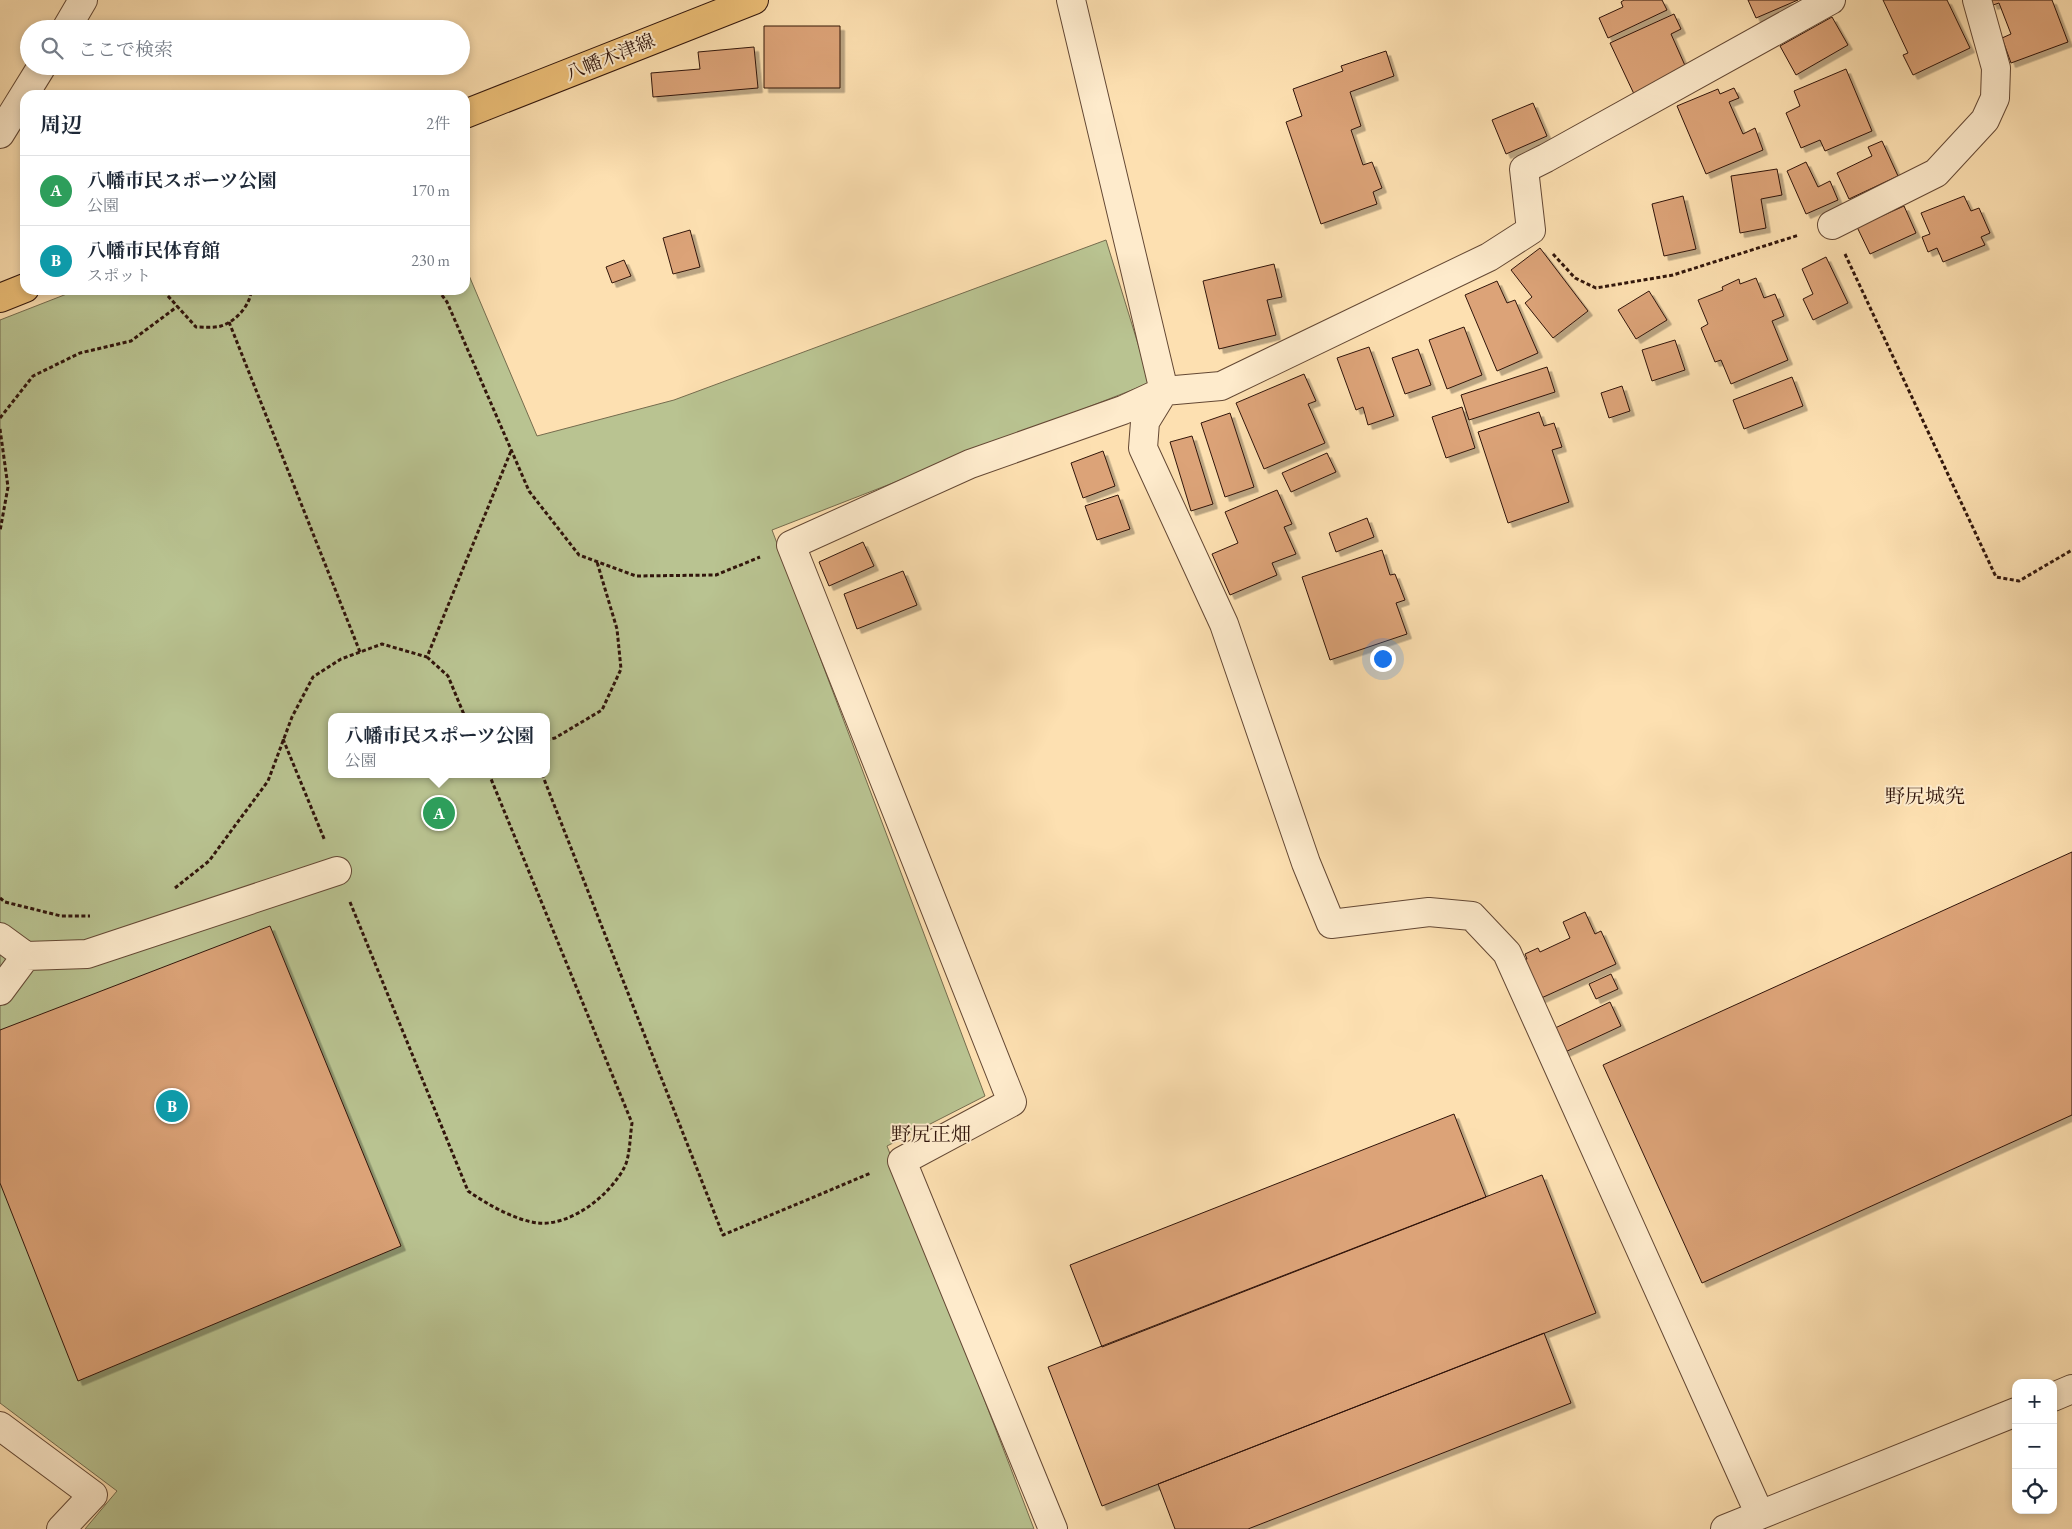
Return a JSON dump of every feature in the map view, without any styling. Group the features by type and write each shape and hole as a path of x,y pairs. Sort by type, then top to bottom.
{"main road":[{"name":"八幡木津線","path":"470,112 754,0"},
{"path":"0,298 20,290"}],"street":[{"path":"72,20 84,0"},
{"path":"1070,0 1164,391 1145,422 1143,448 1224,624 1306,863 1332,924 1429,912 1472,916 1507,952 1760,1515"},
{"path":"1053,1529 902,1161 1012,1102 791,545 970,464 1123,410 1164,391 1221,386 1490,257 1531,230 1524,169 1564,149 1831,0"},
{"path":"1832,225 1936,173 1985,120 1995,98 1996,68 1977,0"},
{"path":"27,90 36,75"},
{"path":"0,134 20,102"},
{"path":"0,937 26,956 87,954 337,871"},
{"path":"0,991 26,956"},
{"path":"2057,1395 2072,1389"},
{"path":"1725,1529 2012,1414"},
{"path":"0,1426 93,1495 61,1529"}],"path":[{"path":"1531,230 1575,278 1596,288 1673,275 1832,225 1996,577 2019,581 2072,550"},
{"path":"167,295 196,327 221,326 229,322 239,316 251,295"},
{"path":"442,295 447,302 529,491 579,555 636,576 716,574 791,545"},
{"path":"0,418 33,376 80,353 131,341 178,306"},
{"path":"229,322 360,652"},
{"path":"0,429 8,487 0,530"},
{"path":"427,657 511,451"},
{"path":"550,739 602,710 621,669 617,629 597,561"},
{"path":"169,893 209,861 268,781 292,717 313,677 341,660 382,644 427,657 448,676 463,713"},
{"path":"283,739 468,1191 497,1210 538,1223 571,1218 602,1198 625,1167 632,1123 491,778"},
{"path":"544,778 723,1236 902,1161"},
{"path":"0,898 5,902 61,916 98,916"}],"green space":[{"path":"1106,240 1150,383 772,530 985,1096 887,1146 1034,1529 85,1529 117,1491 0,1403 0,320 64,295 470,295 470,278 537,436 674,400"}],"building":[{"path":"1624,0 1662,0 1667,10 1608,38 1599,18 1623,7 1621,2"},
{"path":"1748,0 1798,0 1756,18"},
{"path":"1883,0 1947,0 1970,48 1913,75 1903,55 1908,53"},
{"path":"1991,0 2052,0 2068,42 2011,63 2002,38 2011,34 1999,3 1993,5"},
{"path":"1674,14 1681,29 1671,34 1687,70 1634,94 1610,43"},
{"path":"1832,17 1848,45 1796,75 1780,46"},
{"path":"764,26 840,26 840,88 764,88"},
{"path":"754,47 758,88 653,97 651,73 700,69 698,52"},
{"path":"1386,51 1394,76 1350,92 1361,126 1351,130 1363,165 1372,162 1382,188 1373,192 1377,204 1321,224 1286,122 1302,116 1293,89 1343,71 1341,66"},
{"path":"1846,69 1872,131 1825,151 1820,140 1801,148 1786,113 1800,106 1794,91"},
{"path":"1734,88 1739,98 1729,102 1743,134 1755,128 1763,150 1706,174 1677,106 1718,89 1720,94"},
{"path":"1533,103 1547,136 1506,154 1492,120"},
{"path":"1882,141 1898,176 1849,199 1837,173 1872,156 1868,147"},
{"path":"1806,162 1818,187 1830,181 1838,200 1806,214 1787,171"},
{"path":"1777,169 1782,195 1761,199 1766,228 1740,233 1731,176"},
{"path":"1683,196 1696,249 1664,256 1652,204"},
{"path":"1964,196 1971,211 1979,208 1990,233 1981,237 1985,245 1943,262 1937,248 1928,252 1922,237 1930,234 1921,213"},
{"path":"1904,206 1916,233 1870,254 1857,227"},
{"path":"690,230 700,267 673,274 663,238"},
{"path":"1540,248 1588,311 1553,338 1525,303 1532,297 1511,270"},
{"path":"1826,257 1848,303 1813,320 1803,299 1813,294 1802,269"},
{"path":"624,260 631,276 612,283 606,267"},
{"path":"1274,264 1282,297 1267,300 1276,335 1219,349 1203,281"},
{"path":"1756,278 1764,298 1775,294 1784,316 1772,321 1788,360 1731,384 1721,360 1715,362 1701,328 1708,324 1698,300 1723,290 1722,287 1739,279 1740,284"},
{"path":"1497,281 1507,303 1515,300 1538,353 1497,371 1465,295"},
{"path":"1649,291 1667,320 1636,339 1618,310"},
{"path":"1464,327 1482,375 1447,389 1429,340"},
{"path":"1675,340 1685,370 1652,381 1642,350"},
{"path":"1369,347 1394,416 1368,425 1363,407 1356,410 1337,358"},
{"path":"1418,349 1431,385 1405,394 1392,358"},
{"path":"1547,367 1555,392 1469,420 1461,395"},
{"path":"1304,374 1316,401 1308,404 1325,443 1264,469 1236,403"},
{"path":"1792,377 1803,406 1744,429 1733,400"},
{"path":"1622,386 1630,411 1609,418 1601,393"},
{"path":"1462,407 1475,448 1446,458 1432,417"},
{"path":"1539,412 1544,426 1554,423 1562,447 1552,450 1569,502 1508,523 1478,432"},
{"path":"1230,413 1254,487 1225,497 1201,423"},
{"path":"1192,436 1213,504 1191,511 1170,442"},
{"path":"1103,451 1115,486 1083,498 1071,463"},
{"path":"1327,453 1336,472 1291,492 1282,473"},
{"path":"1277,490 1292,524 1284,527 1296,554 1272,563 1277,575 1230,595 1212,554 1238,543 1225,512"},
{"path":"1118,495 1130,529 1097,540 1085,506"},
{"path":"1367,518 1374,537 1336,552 1329,533"},
{"path":"863,542 874,566 829,586 819,562"},
{"path":"1382,550 1390,575 1395,574 1405,600 1396,603 1407,634 1330,660 1302,577"},
{"path":"903,571 917,605 857,629 844,594"},
{"path":"2072,852 2072,1115 1702,1283 1603,1065"},
{"path":"1585,912 1595,934 1601,931 1616,964 1537,1000 1520,962 1527,959 1525,954 1538,948 1540,952 1570,938 1563,922"},
{"path":"270,926 401,1246 78,1381 0,1183 0,1030"},
{"path":"1611,974 1618,989 1596,999 1589,984"},
{"path":"1610,1002 1621,1026 1563,1053 1553,1029"},
{"path":"1454,1114 1486,1197 1102,1347 1070,1265"},
{"path":"1542,1175 1596,1313 1102,1506 1048,1367"},
{"path":"1544,1333 1571,1403 1248,1529 1175,1529 1158,1484"}],"place":[{"name":"八幡市民スポーツ公園","path":"439,813"},
{"name":"八幡市民体育館","path":"172,1106"}],"district":[{"name":"野尻城究","path":"1925,796"},
{"name":"野尻正畑","path":"931,1134"}]}
